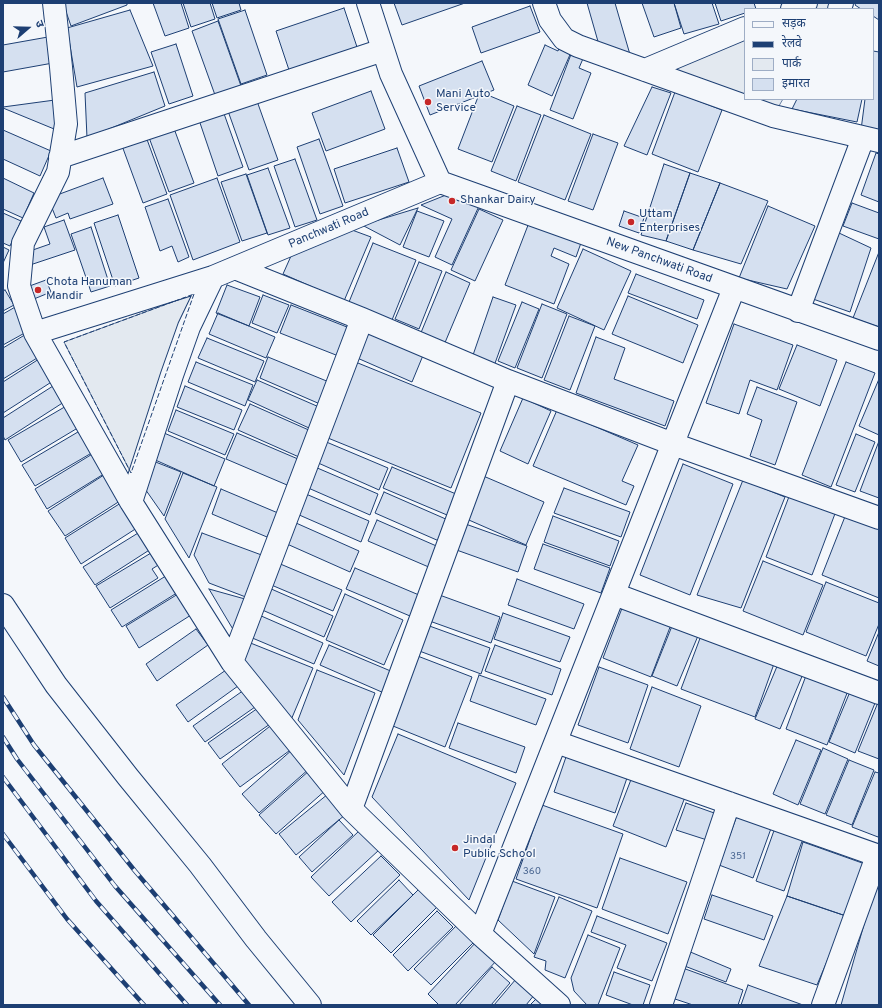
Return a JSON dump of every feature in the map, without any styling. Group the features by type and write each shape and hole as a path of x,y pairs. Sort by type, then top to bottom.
{"street":[{"path":"54,3 66,124 58,172 23,243 19,286 35,333 131,502 232,662 351,809 480,934 559,1005"},
{"path":"368,3 391,74 440,182"},
{"path":"544,3 550,20 564,40 645,70 744,98"},
{"path":"794,8 806,3"},
{"path":"645,70 744,28"},
{"path":"60,157 383,50"},
{"path":"753,100 778,107 871,140 798,310"},
{"name":"Panchwati Road","path":"35,333 213,277 440,182"},
{"name":"New Panchwati Road","path":"440,182 879,340"},
{"path":"235,268 362,319 508,381 673,444 879,518"},
{"path":"131,502 189,327 213,277"},
{"path":"480,934 734,288"},
{"path":"232,662 362,319"},
{"path":"351,809 508,381"},
{"path":"614,594 879,693"},
{"path":"3,605 56,685 128,777 200,865 256,939 310,1005"},
{"path":"556,742 878,856 823,1005"},
{"path":"661,1005 729,803"}],"green space":[{"path":"806,3 842,3 840,8 794,8"},
{"path":"744,28 744,100 782,100 773,116 645,70"},
{"path":"194,294 131,473 64,342"}],"building":[{"path":"63,3 127,3 127,5 71,26"},
{"path":"153,3 181,3 189,28 165,36"},
{"path":"183,3 210,3 215,19 191,27"},
{"path":"212,3 239,3 241,10 217,18"},
{"path":"394,3 465,3 402,25"},
{"path":"587,3 615,3 631,58 599,45"},
{"path":"642,3 674,3 681,28 654,37"},
{"path":"674,3 712,3 719,24 684,34"},
{"path":"715,3 754,3 756,8 744,8 744,13 721,21"},
{"path":"856,3 879,3 879,20 874,17 874,8 860,8 855,5"},
{"path":"530,6 540,32 481,53 472,27"},
{"path":"344,8 359,53 291,76 276,31"},
{"path":"130,10 153,66 77,87 67,28"},
{"path":"245,10 267,75 241,84 218,19"},
{"path":"218,21 241,86 215,95 192,31"},
{"path":"48,37 53,63 3,72 3,45"},
{"path":"176,44 193,96 169,104 151,52"},
{"path":"545,45 558,51 560,45 572,50 552,96 528,85"},
{"path":"573,49 585,54 579,68 591,73 573,119 550,110"},
{"path":"874,51 879,52 879,133 861,130 865,100 874,100"},
{"path":"482,61 494,90 430,115 419,86"},
{"path":"154,72 165,106 87,138 85,93"},
{"path":"652,87 671,93 647,155 624,146"},
{"path":"371,91 385,129 326,151 312,113"},
{"path":"675,92 722,110 698,172 652,154"},
{"path":"490,96 514,106 492,162 458,149 478,97"},
{"path":"55,100 59,131 3,108 3,107"},
{"path":"796,100 862,100 857,122 792,109"},
{"path":"257,101 278,160 249,170 228,111"},
{"path":"517,106 541,115 516,181 491,171"},
{"path":"222,108 243,167 218,176 198,117"},
{"path":"544,115 591,134 565,200 518,182"},
{"path":"172,123 194,183 169,192 147,132"},
{"path":"3,130 51,151 40,176 3,159"},
{"path":"145,134 167,194 143,203 121,143"},
{"path":"593,134 618,143 593,210 568,201"},
{"path":"319,139 343,206 320,214 297,147"},
{"path":"397,148 409,182 345,203 334,169"},
{"path":"876,153 879,154 879,202 861,195"},
{"path":"295,159 317,220 295,227 274,166"},
{"path":"664,164 690,173 666,241 641,235"},
{"path":"268,168 290,228 268,235 247,175"},
{"path":"690,173 720,183 693,250 666,241"},
{"path":"246,174 267,233 242,241 221,182"},
{"path":"3,178 34,193 23,218 3,209"},
{"path":"103,178 113,204 70,219 68,213 56,218 52,208 57,195"},
{"path":"217,178 240,242 193,260 170,195"},
{"path":"720,183 768,201 741,264 693,250"},
{"path":"451,193 479,206 452,265 435,257 452,219 421,205"},
{"path":"168,199 189,257 178,262 172,246 160,251 145,207"},
{"path":"852,203 879,213 879,239 843,226"},
{"path":"768,206 815,226 787,289 739,278"},
{"path":"418,208 400,245 362,225"},
{"path":"479,209 503,220 475,281 451,270"},
{"path":"417,211 444,221 429,257 403,247"},
{"name":"Uttam Enterprises","path":"624,211 644,218 639,233 619,226"},
{"path":"3,213 21,221 10,246 3,243"},
{"path":"118,215 139,278 115,286 94,223"},
{"path":"64,220 75,250 24,267 27,252 50,244 44,227"},
{"path":"530,220 582,240 576,257 554,248 551,256 569,264 554,304 505,285"},
{"path":"91,227 110,286 91,292 71,234"},
{"path":"352,230 371,237 344,301 283,274 291,256"},
{"path":"839,233 871,248 850,312 813,299"},
{"path":"373,243 416,260 392,320 349,302"},
{"path":"3,247 9,250 3,263"},
{"path":"583,249 631,271 604,330 557,308"},
{"path":"879,252 879,327 853,318"},
{"path":"419,262 442,271 419,329 395,319"},
{"path":"446,272 470,283 444,345 420,335"},
{"path":"636,274 704,300 697,319 628,293"},
{"name":"Chota Hanuman Mandir","path":"46,280 51,292 29,301 24,288"},
{"path":"227,285 260,297 249,326 216,313"},
{"path":"5,290 14,305 3,311 3,291"},
{"path":"263,295 289,305 277,333 252,323"},
{"path":"628,296 698,325 683,363 612,334"},
{"path":"493,297 516,305 494,366 472,358"},
{"path":"522,302 539,309 515,368 498,361"},
{"path":"542,304 567,314 542,378 517,368"},
{"path":"291,305 352,329 341,357 280,333"},
{"path":"17,306 30,330 3,345 3,314"},
{"path":"218,313 275,337 266,358 209,334"},
{"path":"569,316 595,326 570,390 544,380"},
{"path":"734,324 793,345 777,390 750,380 739,414 706,403"},
{"path":"367,328 424,353 412,382 355,357"},
{"path":"28,333 42,355 3,379 3,348"},
{"path":"596,337 625,348 614,379 674,401 665,426 576,393"},
{"path":"207,338 264,361 255,382 198,358"},
{"path":"797,345 837,360 820,406 779,389"},
{"path":"268,357 329,382 320,404 260,378"},
{"path":"39,359 53,381 3,413 3,382"},
{"path":"353,361 481,413 451,488 323,436"},
{"path":"196,362 253,385 245,406 188,382"},
{"path":"846,362 875,373 831,487 802,475"},
{"path":"879,379 879,435 859,426"},
{"path":"257,380 319,407 309,428 248,400"},
{"path":"53,386 64,402 5,440 3,436 3,418"},
{"path":"185,386 242,410 234,430 177,407"},
{"path":"757,387 797,402 775,465 750,456 762,420 747,414"},
{"path":"523,398 551,411 528,464 500,451"},
{"path":"250,404 311,431 299,457 238,430"},
{"path":"68,405 81,426 21,462 8,440"},
{"path":"176,410 234,434 225,455 168,431"},
{"path":"557,410 638,445 622,481 634,486 626,505 533,466"},
{"path":"83,429 95,451 35,486 22,465"},
{"path":"164,433 225,459 214,486 153,459"},
{"path":"237,433 298,459 287,485 226,459"},
{"path":"856,434 875,442 855,492 836,485"},
{"path":"324,441 388,468 379,490 316,462"},
{"path":"879,441 879,498 860,491"},
{"path":"94,453 107,472 47,509 35,489"},
{"path":"153,461 181,472 164,516 143,486"},
{"path":"683,464 733,484 690,595 640,575"},
{"path":"315,467 378,494 370,515 306,487"},
{"path":"392,467 456,494 447,515 383,488"},
{"path":"107,473 123,499 65,536 48,511"},
{"path":"183,473 217,487 189,558 165,519"},
{"path":"481,475 544,502 526,545 462,517"},
{"path":"743,480 785,497 741,608 697,595"},
{"path":"564,488 630,512 621,537 554,513"},
{"path":"221,489 278,513 267,537 212,514"},
{"path":"384,492 448,520 439,541 375,513"},
{"path":"306,494 369,521 361,542 297,514"},
{"path":"790,494 836,511 812,575 766,557"},
{"path":"124,501 140,526 81,564 65,538"},
{"path":"846,514 879,527 879,598 822,575"},
{"path":"553,516 619,541 610,566 544,542"},
{"path":"377,520 441,548 431,568 368,541"},
{"path":"460,522 527,546 518,572 451,548"},
{"path":"296,523 359,551 350,572 287,544"},
{"path":"143,530 154,547 95,585 83,567"},
{"path":"202,533 267,557 251,599 209,583 194,555"},
{"path":"543,544 610,568 601,593 534,569"},
{"path":"156,550 163,562 152,569 158,578 110,608 96,586"},
{"path":"763,561 823,585 803,635 743,611"},
{"path":"278,563 342,590 333,611 269,584"},
{"path":"355,568 419,595 410,616 346,589"},
{"path":"169,574 180,591 122,627 111,610"},
{"path":"517,579 584,604 574,629 508,605"},
{"path":"826,582 879,603 879,624 866,656 806,632"},
{"path":"269,588 333,616 324,637 260,609"},
{"path":"209,589 245,599 234,631"},
{"path":"434,593 500,617 491,643 424,619"},
{"path":"178,594 191,615 139,648 126,626"},
{"path":"345,594 403,620 384,665 326,640"},
{"path":"624,603 672,622 651,677 603,658"},
{"path":"503,613 570,637 560,662 494,639"},
{"path":"259,615 323,643 314,664 250,637"},
{"path":"674,621 700,631 677,686 652,676"},
{"path":"424,624 490,648 481,674 414,649"},
{"path":"196,629 208,645 157,681 146,664"},
{"path":"879,632 879,666 867,661"},
{"path":"702,633 775,661 755,717 681,689"},
{"path":"248,642 313,668 291,720 241,659"},
{"path":"329,645 393,672 384,693 320,665"},
{"path":"495,645 561,669 552,695 485,671"},
{"path":"415,655 472,677 445,747 388,724"},
{"path":"778,664 803,674 780,729 755,719"},
{"path":"599,667 648,685 628,743 578,725"},
{"path":"226,670 238,686 188,722 176,705"},
{"path":"317,670 375,693 344,775 298,720"},
{"path":"807,673 849,688 827,745 786,729"},
{"path":"479,675 546,699 536,725 470,701"},
{"path":"652,687 701,706 679,767 630,749"},
{"path":"852,687 877,698 855,753 829,742"},
{"path":"244,690 255,707 205,742 193,726"},
{"path":"879,700 879,759 858,751"},
{"path":"258,708 270,724 220,759 208,743"},
{"path":"274,723 293,748 240,787 222,764"},
{"path":"458,723 525,747 516,773 449,748"},
{"name":"Jindal Public School","path":"398,734 516,783 469,900 372,797"},
{"path":"796,740 821,750 798,805 773,794"},
{"path":"823,748 848,759 825,814 800,804"},
{"path":"293,749 310,768 259,813 242,794"},
{"path":"567,754 628,775 615,813 554,792"},
{"path":"849,760 874,770 852,825 826,815"},
{"path":"310,770 327,789 276,834 259,815"},
{"path":"875,772 879,773 878,837 852,827"},
{"path":"632,777 685,797 666,847 613,826"},
{"path":"328,794 345,815 296,855 279,834"},
{"path":"686,803 717,814 707,840 676,830"},
{"path":"542,805 623,834 597,908 516,879"},
{"path":"739,810 773,823 753,878 719,865"},
{"path":"339,820 353,835 312,872 299,857"},
{"path":"776,825 804,836 784,891 756,881"},
{"path":"360,830 379,850 329,896 311,877"},
{"path":"803,842 865,864 846,916 787,896"},
{"path":"381,856 400,875 351,922 332,902"},
{"path":"620,858 687,882 668,934 602,909"},
{"path":"879,872 879,1005 841,1005"},
{"path":"399,880 413,895 371,935 357,921"},
{"path":"512,881 555,897 534,954 498,920"},
{"path":"419,889 437,907 391,953 373,935"},
{"path":"712,895 773,916 764,940 704,919"},
{"path":"787,896 846,916 817,985 759,966"},
{"path":"559,897 592,911 565,978 545,970 546,961 534,957"},
{"path":"437,911 453,927 408,971 393,955"},
{"path":"597,916 667,943 652,981 617,968 626,945 591,932"},
{"path":"458,924 475,941 431,985 414,969"},
{"path":"588,935 620,948 598,1005 587,1005 574,991 571,978"},
{"path":"478,940 498,959 455,1005 439,1005 428,994"},
{"path":"688,951 731,969 726,982 682,965"},
{"path":"492,967 510,983 491,1005 459,1005"},
{"path":"680,967 743,990 738,1005 693,1005 669,997"},
{"path":"614,972 650,985 643,1005 633,1005 606,995"},
{"path":"516,979 535,994 526,1005 494,1005"},
{"path":"748,985 803,1005 741,1005"},
{"path":"537,998 545,1005 530,1005"}],"railway":[{"path":"3,697 34,745 135,871 249,1005"},
{"path":"3,737 17,759 115,886 220,1005"},
{"path":"3,777 96,901 187,1005"},
{"path":"3,834 67,919 144,1005"}],"fence":[{"path":"194,294 131,473 64,342 194,294"}],"place":[{"name":"Mani Auto Service","path":"428,102"},
{"name":"Shankar Dairy","path":"452,201"},
{"name":"Uttam Enterprises","path":"631,222"},
{"name":"Chota Hanuman Mandir","path":"38,290"},
{"name":"Jindal Public School","path":"455,848"}]}
